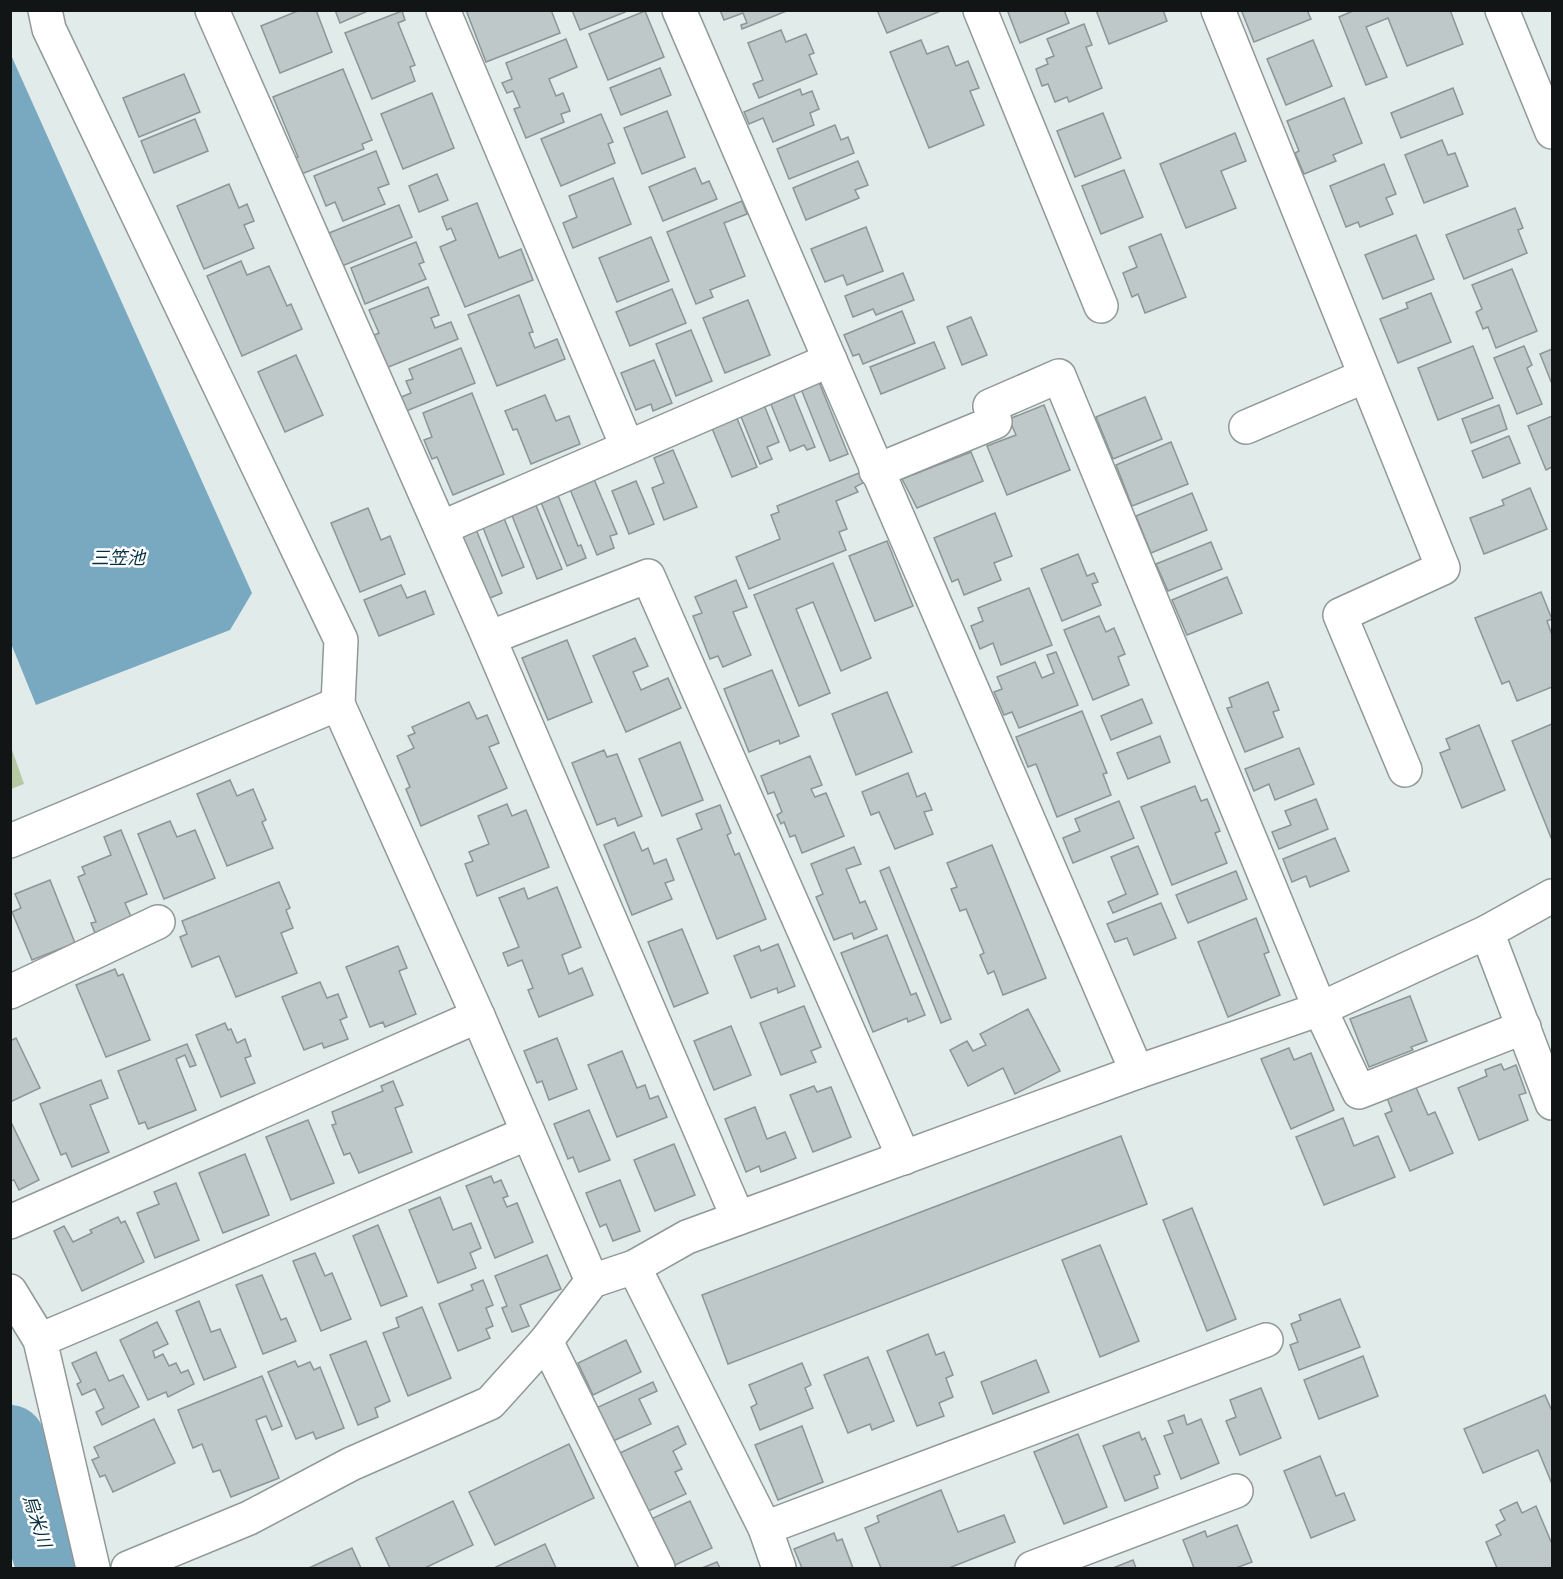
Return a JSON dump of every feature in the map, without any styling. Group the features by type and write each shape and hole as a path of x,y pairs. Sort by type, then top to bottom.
{"street":[{"path":"45,10 49,29 341,640 338,704 478,1016 592,1281"},
{"path":"212,10 489,638 738,1218"},
{"path":"443,10 627,446"},
{"path":"679,10 1137,1072"},
{"path":"980,10 1101,306"},
{"path":"1218,10 1443,568 1340,615 1405,770"},
{"path":"1502,10 1552,132"},
{"path":"441,528 830,360"},
{"path":"876,471 994,422 990,406 1059,376 1320,1009 1359,1092 1524,1027"},
{"path":"1246,427 1365,376"},
{"path":"489,638 648,576 904,1158"},
{"path":"10,841 338,704"},
{"path":"128,1569 249,1518 351,1464 490,1403 546,1341 592,1281 634,1267 687,1237 1137,1072 1320,1009 1487,932 1552,896"},
{"path":"10,992 158,922"},
{"path":"1487,932 1552,1103"},
{"path":"10,1222 478,1016"},
{"path":"40,1340 528,1133"},
{"path":"634,1267 765,1528 779,1569"},
{"path":"10,1291 40,1340 93,1569"},
{"path":"765,1528 1266,1340"},
{"path":"546,1341 658,1569"},
{"path":"1032,1569 1236,1491"}],"green space":[{"path":"10,744 24,784 11,789 10,789"}],"water":[{"name":"三笠池","path":"11,55 252,593 230,630 36,705 10,641"}],"building":[{"path":"300,10 316,10 332,52 280,73 261,26"},
{"path":"335,10 370,10 340,23"},
{"path":"466,10 551,10 560,33 486,62"},
{"path":"572,10 624,10 625,12 580,30"},
{"path":"720,10 789,10 742,29 741,25 747,23 743,13 724,20"},
{"path":"877,10 943,10 887,33"},
{"path":"1011,10 1064,10 1069,23 1020,43 1008,12"},
{"path":"1096,10 1163,10 1167,21 1109,44"},
{"path":"1247,10 1307,10 1311,19 1254,42 1242,12"},
{"path":"1355,10 1450,10 1463,44 1407,66 1388,18 1366,27 1387,77 1366,85 1339,17"},
{"path":"402,11 405,20 398,23 415,65 410,67 415,81 372,99 345,33"},
{"path":"645,11 664,57 608,80 589,34"},
{"path":"1084,24 1092,45 1086,47 1102,88 1069,102 1067,97 1055,102 1048,84 1042,86 1036,69 1048,64 1046,59 1054,56 1047,39"},
{"path":"781,30 786,42 806,34 814,53 809,55 817,74 759,98 753,84 763,80 748,43"},
{"path":"566,39 577,67 549,79 556,96 563,93 570,111 561,114 564,122 526,138 514,109 520,107 513,91 507,93 502,83 512,79 506,63"},
{"path":"921,40 927,54 948,46 956,66 968,61 979,88 970,91 984,125 929,148 890,52"},
{"path":"1313,40 1332,86 1286,105 1267,59"},
{"path":"660,68 671,95 621,115 610,88"},
{"path":"343,69 372,140 362,144 364,149 299,175 293,159 298,157 273,97"},
{"path":"184,74 200,112 139,137 123,98"},
{"path":"1453,88 1463,114 1401,138 1391,113"},
{"path":"800,89 802,95 812,91 819,109 810,113 814,125 773,142 763,118 749,124 744,112"},
{"path":"432,93 454,148 403,169 381,114"},
{"path":"1344,98 1362,143 1333,155 1336,161 1304,174 1295,153 1299,151 1287,121"},
{"path":"667,111 685,157 642,174 624,128"},
{"path":"1103,113 1121,158 1075,177 1057,131"},
{"path":"601,114 613,142 608,144 615,163 561,186 541,139"},
{"path":"195,119 208,151 154,173 141,141"},
{"path":"835,125 841,140 848,137 854,153 789,179 777,149"},
{"path":"1235,133 1246,161 1221,171 1236,208 1186,228 1160,164"},
{"path":"1442,140 1448,155 1455,153 1468,186 1424,203 1405,155"},
{"path":"376,151 389,184 378,188 385,204 343,221 335,202 326,206 314,176"},
{"path":"858,161 868,185 855,190 859,198 806,220 793,188"},
{"path":"1384,164 1396,194 1386,198 1393,214 1360,227 1358,222 1346,227 1330,186"},
{"path":"695,168 702,184 709,181 717,199 663,221 649,187"},
{"path":"1124,170 1143,217 1101,234 1082,186"},
{"path":"437,174 448,200 419,212 409,186"},
{"path":"613,178 631,224 573,248 563,223 577,217 569,196"},
{"path":"229,184 239,208 247,204 254,221 244,225 254,248 204,269 177,206"},
{"path":"742,201 747,214 724,223 745,276 710,290 713,297 696,304 667,232"},
{"path":"477,203 499,258 521,249 533,280 465,307 440,247 456,240 451,228 447,230 442,217"},
{"path":"399,205 412,237 342,266 329,233"},
{"path":"1515,208 1523,228 1518,230 1527,253 1464,279 1446,235"},
{"path":"866,227 883,271 847,285 843,275 825,282 811,249"},
{"path":"1161,234 1186,297 1145,313 1138,294 1132,297 1123,273 1137,267 1129,247"},
{"path":"1416,235 1434,279 1383,299 1365,255"},
{"path":"651,237 669,281 617,302 599,258"},
{"path":"416,242 424,262 419,264 426,279 365,304 351,268"},
{"path":"241,261 247,275 269,266 287,306 291,304 302,329 242,356 207,276"},
{"path":"1512,269 1537,331 1496,348 1488,327 1483,329 1476,312 1482,309 1472,285"},
{"path":"903,273 914,300 876,315 873,309 853,317 845,296"},
{"path":"428,287 439,315 431,318 435,328 451,322 458,339 381,370 372,336 379,333 369,310"},
{"path":"672,289 686,323 630,346 616,312"},
{"path":"1431,293 1451,342 1398,363 1380,319 1408,308 1406,303"},
{"path":"519,295 533,332 529,333 535,348 557,339 565,359 497,386 468,315"},
{"path":"748,300 770,355 725,373 703,318"},
{"path":"902,311 915,343 863,364 859,354 853,356 844,335"},
{"path":"971,317 987,355 962,365 947,327"},
{"path":"691,330 712,381 676,396 656,344"},
{"path":"934,342 945,368 881,394 870,367"},
{"path":"1473,346 1493,398 1438,420 1418,368"},
{"path":"1524,346 1532,365 1527,368 1542,404 1517,414 1494,358"},
{"path":"461,348 475,383 399,414 394,400 411,393 406,381 413,379 409,369"},
{"path":"1552,349 1552,384 1540,354"},
{"path":"296,355 323,415 285,432 258,372"},
{"path":"654,360 672,403 653,411 651,404 636,410 621,373"},
{"path":"819,382 848,454 830,461 801,389"},
{"path":"472,393 504,474 453,495 437,457 432,459 424,440 432,437 423,413"},
{"path":"793,393 815,447 807,450 804,445 790,451 770,402"},
{"path":"545,395 556,421 569,416 580,444 531,464 517,429 513,430 505,411"},
{"path":"1145,397 1162,439 1113,459 1096,417"},
{"path":"764,405 779,442 767,447 772,459 760,464 740,414"},
{"path":"1044,405 1070,470 1007,495 987,446 1016,435 1009,419"},
{"path":"1499,405 1507,429 1471,443 1462,419"},
{"path":"736,416 757,467 732,477 711,426"},
{"path":"1552,416 1552,467 1546,470 1528,426"},
{"path":"1509,436 1520,463 1483,478 1472,451"},
{"path":"1171,442 1188,484 1132,506 1116,465"},
{"path":"673,450 697,507 664,520 652,488 664,483 654,458"},
{"path":"971,452 983,481 917,508 902,479"},
{"path":"859,473 863,483 855,487 858,492 836,501 847,529 839,532 846,550 749,589 736,557 780,539 771,515 779,512 777,506"},
{"path":"593,477 617,534 610,536 614,548 597,555 569,487"},
{"path":"636,481 654,524 629,534 612,491"},
{"path":"1530,488 1547,529 1484,554 1470,518 1504,505 1502,500"},
{"path":"557,493 578,546 581,545 586,558 567,566 540,500"},
{"path":"1192,493 1207,530 1151,553 1136,516"},
{"path":"535,503 562,569 537,579 511,513"},
{"path":"368,508 381,540 390,536 405,574 360,592 331,523"},
{"path":"995,513 1012,556 994,563 1001,580 964,595 958,579 952,582 934,538"},
{"path":"503,516 524,567 502,576 482,525"},
{"path":"475,527 502,593 480,602 453,536"},
{"path":"887,541 913,606 875,621 849,556"},
{"path":"1211,542 1222,569 1168,591 1156,564"},
{"path":"1078,554 1087,576 1094,573 1098,582 1092,584 1101,605 1062,621 1041,569"},
{"path":"833,563 871,658 841,671 813,602 796,609 830,693 799,706 754,595"},
{"path":"1227,577 1242,613 1187,635 1172,600"},
{"path":"736,580 747,607 733,612 751,655 723,667 718,656 710,659 693,616 702,613 695,597"},
{"path":"401,585 407,598 425,591 434,614 379,636 364,600"},
{"path":"1029,588 1052,645 1001,665 993,643 980,649 971,626 983,621 978,608"},
{"path":"1541,592 1552,619 1547,621 1552,635 1552,687 1517,701 1509,681 1502,684 1475,618"},
{"path":"1099,616 1106,632 1114,628 1125,654 1118,657 1129,685 1093,700 1064,630"},
{"path":"635,638 648,666 633,672 641,690 668,678 681,708 626,732 593,656"},
{"path":"567,640 592,702 548,720 522,658"},
{"path":"1056,652 1078,705 1019,728 1012,712 1004,715 994,692 1002,689 997,677 1035,662 1042,678 1054,673 1047,655"},
{"path":"772,670 799,736 780,744 779,740 749,752 724,689"},
{"path":"1268,682 1279,710 1273,712 1283,737 1245,752 1227,708 1232,707 1229,698"},
{"path":"887,692 912,752 856,775 832,714"},
{"path":"1142,699 1152,723 1111,740 1101,716"},
{"path":"469,702 477,719 487,715 499,743 489,747 507,788 421,826 406,789 410,787 397,756 414,748 408,736 415,733 412,727"},
{"path":"1082,711 1107,773 1103,774 1111,795 1057,817 1036,764 1028,767 1016,737"},
{"path":"1552,724 1552,840 1512,741"},
{"path":"1479,725 1505,790 1462,808 1440,753 1450,749 1446,739"},
{"path":"1160,736 1170,762 1128,779 1117,753"},
{"path":"680,742 703,800 662,816 639,759"},
{"path":"1299,748 1314,784 1275,800 1269,784 1254,791 1245,769"},
{"path":"604,750 607,757 617,754 642,816 618,826 615,818 597,825 572,763"},
{"path":"810,756 822,785 811,789 815,797 826,793 844,836 802,853 795,835 790,837 784,822 781,824 777,815 782,812 774,792 768,794 761,776"},
{"path":"908,773 917,797 925,793 932,810 924,812 933,834 895,849 879,812 871,815 862,792"},
{"path":"230,780 237,796 253,789 266,820 262,822 273,848 227,866 197,794"},
{"path":"1195,786 1201,801 1207,799 1220,831 1215,833 1227,863 1172,885 1141,807"},
{"path":"1316,799 1328,829 1279,849 1272,832 1291,825 1285,811"},
{"path":"1119,801 1134,838 1073,863 1063,838 1080,831 1075,819"},
{"path":"507,804 512,816 526,810 549,867 477,896 465,864 473,861 469,852 489,844 478,816"},
{"path":"720,805 731,833 727,835 735,855 739,853 766,919 717,939 677,839 702,829 696,814"},
{"path":"170,821 177,837 195,830 215,878 164,899 138,834"},
{"path":"121,830 147,894 125,903 132,919 95,933 91,923 96,922 78,877 85,874 82,867 111,855 104,837"},
{"path":"634,832 642,851 648,848 654,864 666,859 674,880 665,883 672,899 632,915 604,845"},
{"path":"1335,838 1349,871 1310,887 1306,876 1292,882 1283,859"},
{"path":"992,845 1046,978 1003,995 994,971 988,974 980,955 984,953 966,909 960,911 951,889 957,887 947,863"},
{"path":"1138,846 1158,894 1113,913 1108,902 1126,894 1111,857"},
{"path":"854,847 861,864 846,869 860,903 865,901 877,929 854,939 852,933 834,940 816,897 823,894 811,864"},
{"path":"889,867 951,1019 941,1023 880,871"},
{"path":"1236,871 1247,899 1188,923 1176,895"},
{"path":"50,880 75,943 32,960 12,912 21,908 15,894"},
{"path":"279,882 290,908 286,910 293,928 281,933 297,973 236,997 219,956 192,967 180,937 187,934 182,921"},
{"path":"557,887 581,947 562,955 569,974 582,968 593,995 539,1017 528,990 533,988 522,960 508,966 503,953 519,947 499,898 524,888 528,899"},
{"path":"1161,903 1176,938 1134,955 1127,938 1115,942 1107,924"},
{"path":"1256,918 1269,952 1264,954 1280,995 1228,1017 1198,942"},
{"path":"682,929 708,993 674,1007 648,942"},
{"path":"887,935 911,995 916,993 925,1015 908,1022 907,1018 873,1032 841,953"},
{"path":"778,944 795,986 778,993 777,988 751,998 734,956 759,946 761,951"},
{"path":"398,946 407,968 399,971 416,1014 385,1027 383,1022 370,1027 346,967"},
{"path":"115,969 118,976 123,974 150,1040 106,1057 76,985"},
{"path":"320,982 327,998 338,994 347,1017 340,1020 348,1039 324,1048 322,1043 304,1050 282,997"},
{"path":"1410,996 1427,1041 1411,1047 1413,1050 1369,1067 1350,1019"},
{"path":"804,1006 821,1047 811,1051 816,1062 781,1075 760,1023"},
{"path":"1028,1009 1060,1071 1015,1094 1003,1068 968,1086 950,1050 967,1041 973,1051 986,1045 980,1034"},
{"path":"225,1023 228,1030 231,1029 237,1043 245,1039 251,1056 245,1058 255,1083 221,1097 196,1035"},
{"path":"731,1026 751,1075 714,1090 694,1041"},
{"path":"16,1038 40,1088 10,1102 10,1041"},
{"path":"557,1038 577,1089 549,1100 542,1081 537,1083 524,1051"},
{"path":"187,1044 196,1065 190,1067 185,1055 176,1059 196,1110 148,1129 145,1122 139,1124 118,1071"},
{"path":"1289,1048 1294,1060 1311,1053 1334,1110 1291,1129 1261,1059"},
{"path":"622,1051 637,1088 645,1085 650,1099 658,1096 667,1117 617,1137 588,1065"},
{"path":"1501,1064 1504,1070 1516,1065 1526,1093 1519,1095 1528,1120 1479,1140 1458,1088 1487,1076 1485,1070"},
{"path":"101,1080 108,1098 90,1105 109,1152 72,1167 66,1153 61,1155 40,1104"},
{"path":"393,1081 403,1105 395,1108 412,1152 359,1173 350,1153 344,1155 332,1125 336,1124 332,1112 383,1091 381,1086"},
{"path":"1415,1085 1428,1115 1435,1112 1453,1153 1410,1171 1385,1114 1392,1111 1387,1098"},
{"path":"814,1086 817,1092 831,1087 851,1137 813,1152 790,1095"},
{"path":"755,1107 767,1139 785,1132 796,1158 761,1172 759,1166 746,1172 725,1119"},
{"path":"589,1110 610,1160 579,1172 573,1157 568,1159 554,1124"},
{"path":"1343,1118 1354,1146 1378,1136 1395,1177 1324,1205 1296,1137"},
{"path":"10,1120 39,1180 19,1190 14,1180 10,1181"},
{"path":"308,1120 334,1183 291,1200 266,1137"},
{"path":"1121,1136 1147,1204 728,1364 702,1295"},
{"path":"674,1144 695,1195 655,1211 634,1160"},
{"path":"245,1154 269,1215 223,1233 199,1173"},
{"path":"491,1176 494,1183 501,1180 508,1196 503,1198 507,1207 517,1203 533,1242 495,1258 466,1186"},
{"path":"620,1180 640,1231 613,1241 606,1224 600,1227 586,1193"},
{"path":"176,1183 199,1240 155,1258 137,1213 159,1204 154,1192"},
{"path":"440,1197 453,1230 471,1223 481,1248 470,1253 476,1268 438,1283 409,1210"},
{"path":"1192,1208 1236,1319 1207,1331 1163,1220"},
{"path":"118,1217 121,1223 125,1221 144,1262 82,1291 54,1231 64,1226 73,1242 92,1233 90,1230"},
{"path":"378,1225 407,1296 381,1306 353,1236"},
{"path":"1100,1245 1139,1341 1100,1357 1062,1260"},
{"path":"315,1253 325,1276 332,1273 351,1319 321,1331 293,1261"},
{"path":"547,1255 561,1289 520,1305 529,1326 512,1332 502,1308 507,1306 495,1276"},
{"path":"262,1275 281,1320 286,1318 296,1341 263,1354 236,1285"},
{"path":"483,1280 493,1305 486,1308 493,1326 486,1329 490,1338 458,1351 439,1304 473,1290 471,1285"},
{"path":"1340,1299 1360,1347 1299,1370 1290,1345 1298,1342 1291,1324 1301,1320 1299,1315"},
{"path":"199,1301 211,1332 220,1329 236,1367 204,1380 176,1311"},
{"path":"422,1307 451,1378 408,1396 383,1333 399,1327 396,1318"},
{"path":"157,1322 168,1344 153,1351 155,1358 163,1354 169,1366 176,1363 181,1373 188,1370 194,1384 168,1397 166,1392 148,1400 120,1340"},
{"path":"928,1334 936,1355 944,1352 953,1375 946,1378 953,1397 939,1403 944,1416 917,1426 887,1351"},
{"path":"626,1340 641,1372 593,1395 578,1363"},
{"path":"366,1341 390,1401 375,1408 378,1417 358,1425 330,1355"},
{"path":"96,1352 109,1381 123,1375 139,1407 102,1425 96,1412 104,1408 95,1389 82,1395 77,1384 81,1382 72,1363"},
{"path":"1363,1356 1378,1396 1319,1419 1304,1380"},
{"path":"868,1357 894,1421 872,1430 870,1424 848,1433 824,1375"},
{"path":"1036,1360 1049,1392 993,1414 981,1382"},
{"path":"295,1361 298,1367 310,1362 314,1370 320,1367 344,1428 316,1439 313,1432 296,1439 268,1372"},
{"path":"802,1363 811,1385 805,1388 813,1408 760,1430 751,1407 757,1404 749,1385"},
{"path":"262,1376 282,1426 272,1430 266,1416 256,1420 279,1478 231,1497 220,1470 213,1472 202,1444 193,1448 178,1410"},
{"path":"653,1382 657,1391 639,1399 651,1424 611,1442 596,1408"},
{"path":"1261,1388 1281,1438 1240,1455 1226,1421 1236,1417 1230,1400"},
{"path":"1545,1395 1552,1411 1552,1484 1538,1450 1483,1473 1464,1429"},
{"path":"1184,1415 1187,1425 1201,1419 1219,1463 1181,1479 1164,1436 1173,1433 1168,1421"},
{"path":"154,1419 175,1463 113,1492 105,1475 100,1477 92,1460 99,1457 94,1447"},
{"path":"678,1426 686,1444 673,1451 682,1469 675,1472 686,1494 644,1513 620,1453"},
{"path":"802,1426 823,1482 778,1500 755,1445"},
{"path":"1139,1432 1142,1440 1145,1438 1160,1474 1154,1476 1158,1488 1125,1501 1103,1446"},
{"path":"1078,1434 1107,1507 1064,1524 1034,1452"},
{"path":"569,1444 594,1498 495,1545 469,1492"},
{"path":"1320,1456 1336,1496 1344,1493 1355,1520 1311,1538 1284,1471"},
{"path":"941,1490 958,1532 1004,1515 1015,1542 949,1568 881,1568 865,1528 879,1522 877,1516"},
{"path":"453,1501 473,1545 425,1568 390,1568 376,1538"},
{"path":"690,1501 712,1548 673,1566 651,1519"},
{"path":"1517,1502 1522,1513 1536,1506 1552,1544 1552,1568 1497,1568 1486,1542 1501,1535 1496,1525 1505,1520 1500,1510"},
{"path":"1237,1525 1252,1562 1236,1568 1194,1568 1183,1540 1205,1531 1207,1537"},
{"path":"834,1533 837,1541 842,1539 853,1568 802,1568 794,1549"},
{"path":"545,1544 556,1568 496,1567"},
{"path":"352,1548 361,1568 309,1568"},
{"path":"1133,1560 1136,1568 1113,1568"},
{"path":"717,1562 720,1568 702,1568"}],"waterway":[{"name":"烏米川","path":"10,1440 52,1568"}]}
